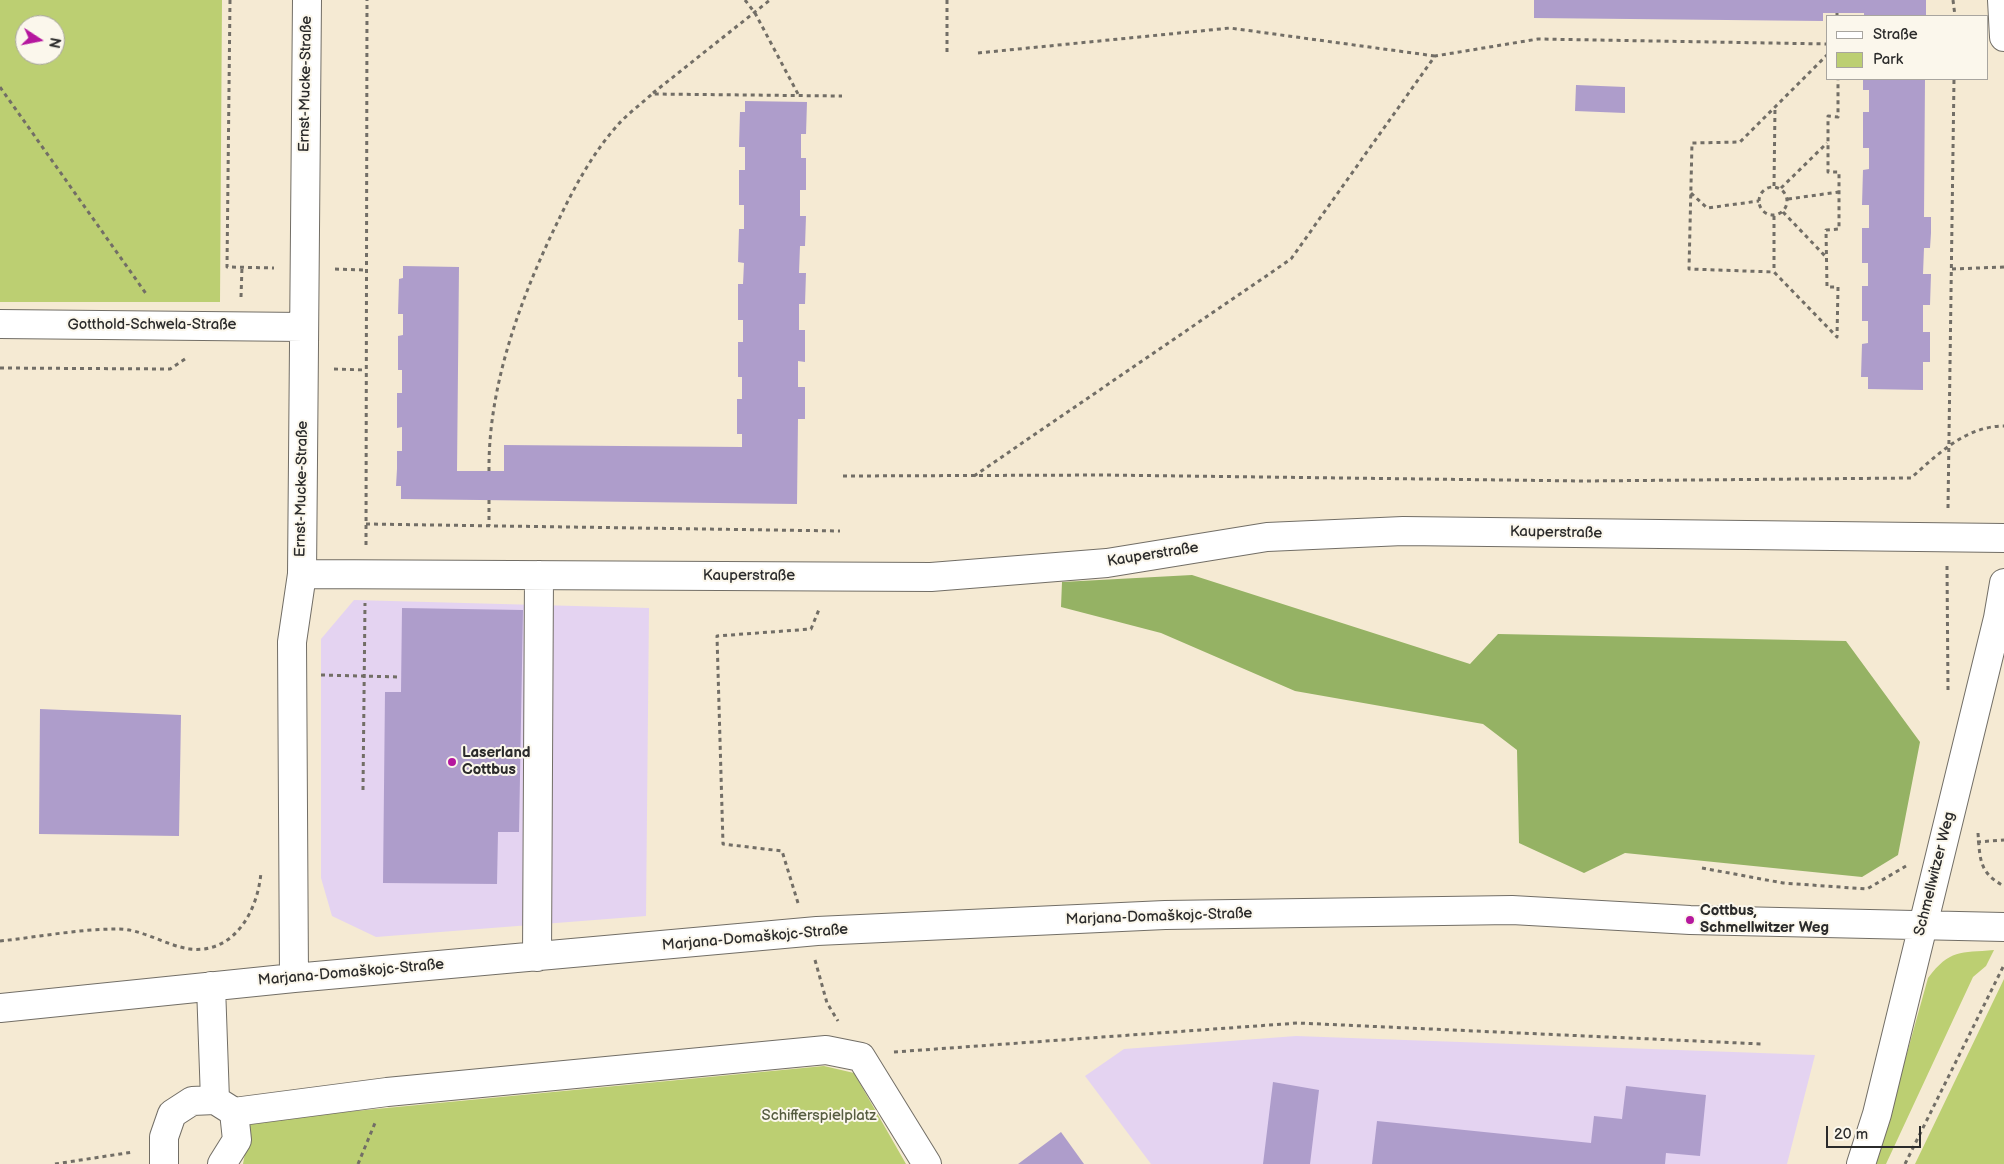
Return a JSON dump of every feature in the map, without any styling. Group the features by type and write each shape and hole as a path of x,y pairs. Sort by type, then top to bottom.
{"street":[{"name":"Ernst-Mucke-Straße","path":"294,978 292,642 302,574 307,0"},
{"path":"2002,0 2004,37"},
{"name":"Gotthold-Schwela-Straße","path":"0,324 304,327"},
{"name":"Kauperstraße","path":"302,574 931,577 1107,563 1267,537 1403,531 2004,538"},
{"path":"537,957 539,575"},
{"name":"Schmellwitzer Weg","path":"1861,1164 1877,1114 1998,618 2004,583"},
{"name":"Marjana-Domaškojc-Straße","path":"0,1008 294,978 807,932 1165,915 1512,910 1690,920 2004,927"},
{"path":"211,986 225,1106 237,1140 222,1164"},
{"path":"164,1164 164,1137 172,1114 192,1101 225,1106 826,1050 861,1057 927,1164"}],"path":[{"path":"230,0 227,267 366,270"},
{"path":"363,790 366,574 367,0"},
{"path":"745,0 755,13 798,94"},
{"path":"489,471 489,444 507,349 534,271 577,184 616,127 652,94 770,0"},
{"path":"947,0 947,53"},
{"path":"1953,0 1955,15"},
{"path":"978,53 1230,28 1435,56 1538,39 1826,44"},
{"path":"974,476 1291,258 1435,56"},
{"path":"1826,56 1740,142 1692,143 1689,269 1774,272 1837,337 1838,287 1827,286 1826,230 1839,229 1839,172 1828,172 1827,143 1828,116 1838,117 1838,80"},
{"path":"0,87 169,326"},
{"path":"652,94 798,94 842,96"},
{"path":"1774,186 1775,107"},
{"path":"1781,188 1827,143"},
{"path":"1774,186 1781,188 1788,199 1787,207 1783,212 1774,216 1762,210 1759,201 1759,196 1766,188 1774,186"},
{"path":"1788,199 1839,192"},
{"path":"1691,193 1707,208 1759,201"},
{"path":"1783,212 1826,258"},
{"path":"1774,216 1774,272"},
{"path":"1952,269 2004,267"},
{"path":"0,368 170,369 193,354"},
{"path":"843,476 1104,475 1584,481 1911,478 1950,444 1988,426 2004,426"},
{"path":"488,500 489,526"},
{"path":"366,524 840,530"},
{"path":"834,576 811,629 717,636 724,844 782,851 826,1003 861,1057 905,1050 1298,1023 1762,1044"},
{"path":"293,675 401,677"},
{"path":"1978,830 1980,863 1991,879 2004,886"},
{"path":"0,941 119,928 190,949 210,949 236,934 249,918 259,892 261,864"},
{"path":"1905,1164 2004,965"},
{"path":"358,1164 388,1092"},
{"path":"55,1164 132,1153 164,1137"}],"shaded area":[{"path":"354,600 649,608 646,916 376,937 332,916 321,878 321,639"},
{"path":"1296,1036 1815,1055 1787,1164 1151,1164 1085,1076 1124,1049"}],"green space":[{"path":"0,0 222,0 220,302 0,302"},
{"path":"1192,575 1470,664 1498,634 1846,641 1920,742 1898,855 1862,877 1625,853 1584,873 1519,843 1517,750 1483,724 1295,691 1161,633 1061,607 1062,582"},
{"path":"1994,950 1986,966 1973,977 1886,1164 1876,1164 1928,978 1943,962 1956,954"},
{"path":"2004,979 2004,1164 1915,1164"},
{"name":"Schifferspielplatz","path":"824,1066 854,1073 906,1164 243,1164 251,1121"}],"building":[{"path":"1534,0 1926,0 1926,15 1823,13 1823,21 1534,18"},
{"path":"1863,80 1925,80 1924,217 1931,217 1931,233 1930,248 1924,248 1923,274 1931,274 1930,305 1923,305 1923,332 1930,332 1930,362 1923,362 1923,390 1868,389 1868,377 1861,377 1862,344 1868,343 1868,321 1862,321 1862,286 1868,286 1868,263 1862,263 1862,228 1869,228 1869,205 1862,205 1863,170 1869,169 1869,148 1863,148 1863,112 1869,112 1869,90 1863,90"},
{"path":"1576,85 1625,87 1625,113 1575,111"},
{"path":"745,101 807,102 806,134 801,134 801,158 806,158 806,190 800,190 800,216 806,216 805,246 800,246 799,273 806,273 805,304 799,304 799,330 805,330 805,362 798,361 798,387 805,387 805,419 798,419 797,504 401,499 401,486 396,486 397,451 402,451 402,427 397,428 397,393 402,393 402,370 398,370 398,336 403,335 403,314 398,314 399,279 403,278 403,266 459,267 457,471 504,471 504,445 742,447 742,434 737,434 737,399 742,399 742,377 738,377 738,342 743,342 743,320 738,320 738,284 743,284 744,263 738,262 739,229 744,229 744,205 739,205 739,170 745,170 745,147 739,147 740,112 745,112"},
{"name":"Laserland Cottbus","path":"402,608 523,610 519,832 498,832 497,884 383,883 385,692 401,692"},
{"path":"40,709 181,715 179,836 39,834"},
{"path":"1273,1082 1319,1090 1310,1164 1263,1164"},
{"path":"1626,1086 1706,1095 1700,1156 1666,1153 1665,1164 1372,1164 1377,1121 1591,1143 1594,1116 1622,1119"},
{"path":"1061,1132 1084,1164 1018,1164"}],"place":[{"name":"Laserland Cottbus","path":"452,762"},
{"name":"Cottbus, Schmellwitzer Weg","path":"1690,920"}]}
